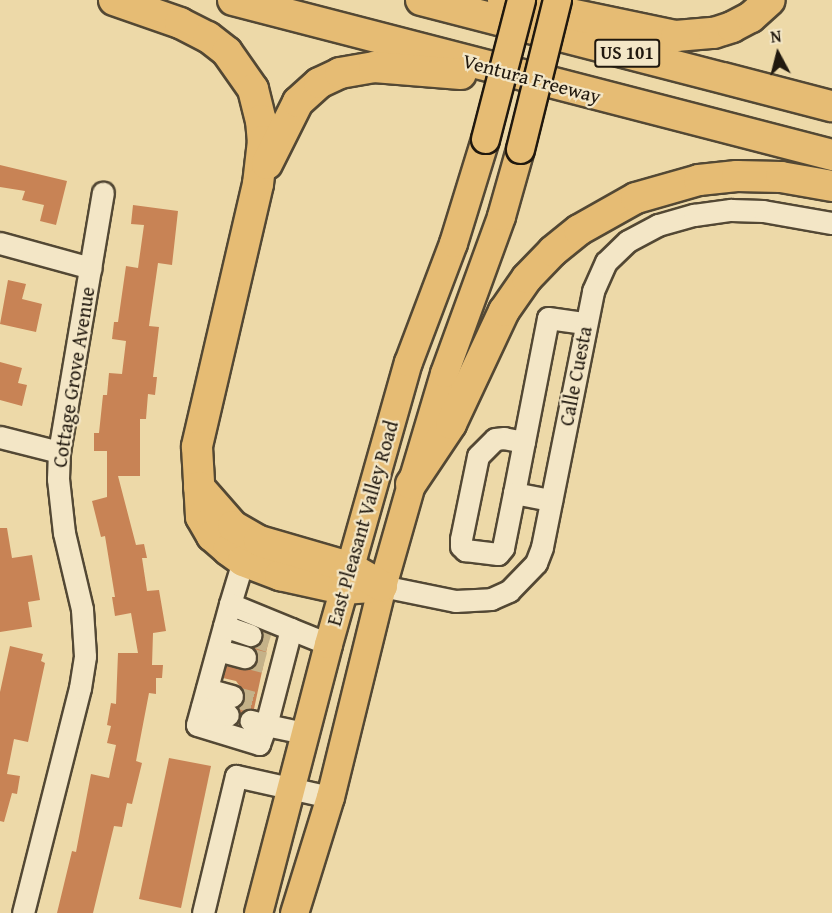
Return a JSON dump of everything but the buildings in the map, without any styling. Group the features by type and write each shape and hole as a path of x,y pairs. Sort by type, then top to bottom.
{"highway":[{"path":"114,0 180,23 208,37 227,52 242,70 253,89 261,120 263,141 258,184 197,447 201,517 212,536 243,561 311,584 346,578"},
{"name":"Ventura Freeway","path":"232,0 832,155"},
{"name":"US 101","path":"421,0 832,106"},
{"path":"503,0 643,30 686,36 714,33 732,27 751,17 770,0"},
{"path":"258,184 288,117 298,102 319,82 351,70 374,67 418,69 606,98"},
{"path":"411,484 452,424 504,311 527,278 553,251 579,230 636,198 699,180 737,176 781,177 832,186"},
{"path":"199,487 233,526 259,541 346,578 382,586"}],"main road":[{"name":"East Pleasant Valley Road","path":"258,913 328,644 408,362 453,243 484,139 521,0"},
{"name":"East Pleasant Valley Road","path":"294,913 330,797 382,586 411,484 444,373 501,216 557,0"}],"street":[{"name":"Cottage Grove Avenue","path":"23,913 80,688 85,656 82,609 60,508 59,452 104,193"},
{"name":"Calle Cuesta","path":"382,586 455,601 490,599 509,591 536,563 542,547 593,291 606,262 628,241 658,225 694,214 731,210 763,211 832,223"},
{"path":"0,243 91,268"},
{"path":"524,442 499,438 480,452 475,464 461,539 462,548 492,554 502,552 514,493 524,442 548,318 585,323"},
{"path":"0,437 59,452"},
{"path":"514,493 551,500"},
{"path":"231,604 270,648 259,744 197,725 243,561"},
{"path":"224,626 270,648"},
{"path":"218,650 328,644"},
{"path":"204,698 230,705"},
{"path":"261,713 304,733"},
{"path":"203,913 236,776 330,797"}],"tunnel":[{"path":"250,635 269,641"},
{"path":"245,657 264,662"},
{"path":"232,696 255,702"}]}
